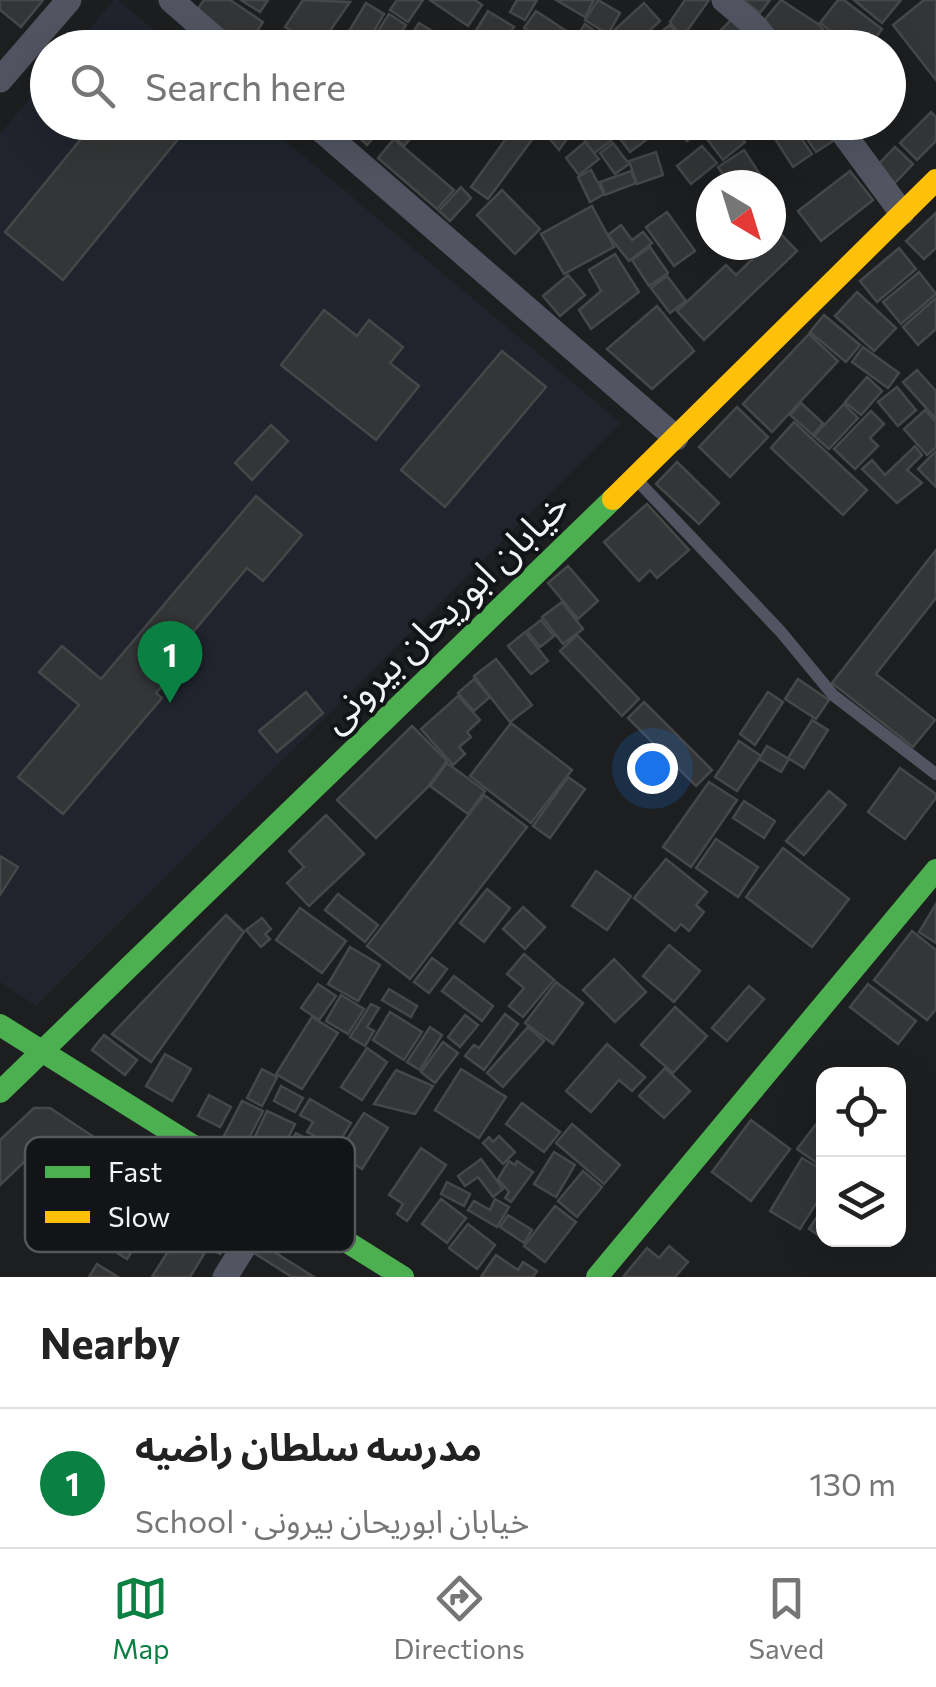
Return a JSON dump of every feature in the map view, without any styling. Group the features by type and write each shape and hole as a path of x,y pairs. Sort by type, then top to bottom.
{"street":[{"path":"43,30 69,0"},
{"path":"171,0 205,30"},
{"path":"724,0 758,30"},
{"path":"0,80 30,45"},
{"path":"333,140 676,438"},
{"path":"848,140 902,214"},
{"name":"خیابان ابوریحان بیرونی","path":"0,1092 635,478 936,180"},
{"path":"597,1277 936,870"},
{"path":"0,1025 178,1137"},
{"path":"355,1247 403,1277"},
{"path":"225,1277 241,1252"}],"lane":[{"path":"635,478 782,632 833,695 936,774"}],"shaded area":[{"path":"118,0 154,30 88,30"},
{"path":"30,98 30,140 284,140 621,423 36,1006 0,982 0,134"}],"building":[{"path":"0,0 43,0 21,27 0,10"},
{"path":"204,0 230,0 263,22 258,30 220,30 195,13"},
{"path":"241,0 268,0 260,12"},
{"path":"303,0 350,2 331,30 285,27"},
{"path":"397,0 423,0 408,22 390,10"},
{"path":"430,0 475,0 482,5 468,26"},
{"path":"517,0 537,0 525,20 510,12"},
{"path":"556,0 594,0 585,17"},
{"path":"598,0 620,13 610,30 601,30 585,20"},
{"path":"685,0 709,0 688,30 676,30 670,22"},
{"path":"743,0 770,0 760,13"},
{"path":"781,0 824,30 766,30 761,24"},
{"path":"838,0 844,0 882,29 829,30 820,23"},
{"path":"854,0 901,0 882,23"},
{"path":"924,0 936,0 936,80 906,42 906,30 897,30 893,25"},
{"path":"366,3 384,14 375,30 350,30"},
{"path":"644,3 660,21 650,30 614,30"},
{"path":"488,11 514,27 512,30 476,30"},
{"path":"536,11 565,30 527,30 524,28"},
{"path":"389,14 406,25 403,30 379,30"},
{"path":"732,19 744,30 721,30"},
{"path":"931,112 936,117 936,141 917,160 900,143"},
{"path":"80,140 177,140 63,280 5,232"},
{"path":"395,140 454,190 437,209 378,158"},
{"path":"505,140 532,140 488,199 471,187"},
{"path":"551,140 566,140 559,150"},
{"path":"584,140 610,140 611,141 594,153"},
{"path":"621,140 646,140 630,152"},
{"path":"708,140 743,140 745,142 723,160"},
{"path":"776,140 802,140 812,154 793,167"},
{"path":"808,140 832,140 833,141 816,152"},
{"path":"585,142 599,159 579,175 566,158"},
{"path":"613,143 629,164 615,174 600,153"},
{"path":"702,146 717,163 708,170 696,170 696,180 691,184 677,166"},
{"path":"895,147 913,164 893,185 875,168"},
{"path":"744,150 757,170 720,170 718,167"},
{"path":"656,152 663,175 637,184 629,161"},
{"path":"591,170 604,194 590,202 578,177"},
{"path":"631,171 636,183 605,195 600,182"},
{"path":"850,171 873,200 821,241 798,211"},
{"path":"461,187 471,198 450,221 439,211"},
{"path":"502,190 540,229 515,254 477,215"},
{"path":"592,206 614,247 564,274 541,234"},
{"path":"667,212 695,251 674,266 646,227"},
{"path":"936,213 936,248 924,259 906,241"},
{"path":"621,225 632,240 643,232 652,243 629,261 608,235"},
{"path":"786,239 797,251 704,340 677,311 726,265 736,275 752,260 786,260"},
{"path":"650,247 668,273 649,286 632,260"},
{"path":"899,248 916,269 877,302 860,281"},
{"path":"615,254 639,292 591,329 579,310 601,291 589,270"},
{"path":"919,272 936,294 901,324 883,302"},
{"path":"568,275 585,295 560,316 543,296"},
{"path":"667,276 686,301 670,313 651,288"},
{"path":"857,292 896,328 874,351 835,316"},
{"path":"936,298 936,329 918,345 903,327"},
{"path":"657,306 694,351 652,389 607,349"},
{"path":"324,310 357,336 369,320 403,347 390,363 419,386 376,440 281,365"},
{"path":"824,315 860,345 846,362 810,332"},
{"path":"809,334 838,361 772,432 743,404"},
{"path":"863,347 899,373 888,388 852,362"},
{"path":"502,351 546,387 445,507 401,470"},
{"path":"917,370 936,391 936,419 903,382"},
{"path":"867,377 882,391 861,415 845,402"},
{"path":"897,387 916,410 898,426 878,402"},
{"path":"801,403 823,423 813,435 790,415"},
{"path":"844,404 858,418 829,449 814,436"},
{"path":"737,407 768,437 730,477 699,447"},
{"path":"925,410 936,422 936,447 927,455 904,429"},
{"path":"871,411 884,424 870,438 878,446 855,469 834,449"},
{"path":"794,422 867,490 843,515 771,448"},
{"path":"271,425 288,441 252,480 235,463"},
{"path":"915,446 922,455 907,470 922,483 897,503 862,469 872,460 885,475"},
{"path":"936,451 936,487 918,469"},
{"path":"677,462 719,503 699,524 656,484"},
{"path":"256,496 302,535 263,581 247,568 167,663 176,670 156,693 162,698 63,814 18,777 79,705 39,672 62,646 101,679"},
{"path":"647,504 689,550 657,578 650,570 639,581 604,542"},
{"path":"936,550 936,598 876,674 935,720 913,747 832,683"},
{"path":"568,566 598,601 578,619 548,583"},
{"path":"562,602 583,629 563,644 542,617"},
{"path":"541,620 554,636 540,647 527,631"},
{"path":"525,632 548,661 531,674 508,646"},
{"path":"577,635 639,699 622,716 560,651"},
{"path":"496,659 532,705 510,722 474,676"},
{"path":"474,679 490,697 474,711 458,693"},
{"path":"798,679 829,700 816,719 785,699"},
{"path":"306,692 323,713 277,752 259,731"},
{"path":"768,692 783,702 755,745 740,734"},
{"path":"458,696 480,720 467,732 471,737 459,747 465,754 453,765 421,729"},
{"path":"644,702 712,770 696,786 628,718"},
{"path":"812,720 828,730 804,768 788,758"},
{"path":"511,723 572,770 531,823 470,776"},
{"path":"412,726 447,761 427,788 376,838 337,800"},
{"path":"739,741 761,756 737,791 715,777"},
{"path":"767,746 789,759 781,772 759,759"},
{"path":"447,763 485,791 468,814 430,786"},
{"path":"900,768 936,794 905,839 868,812"},
{"path":"568,777 585,789 550,838 533,826"},
{"path":"709,782 737,800 691,867 663,847"},
{"path":"829,791 846,805 804,855 786,841"},
{"path":"484,795 527,827 410,979 367,946"},
{"path":"744,801 775,821 764,838 733,818"},
{"path":"326,815 364,854 309,906 287,883 304,867 289,851"},
{"path":"716,839 758,867 738,897 696,868"},
{"path":"783,848 849,899 812,947 746,897"},
{"path":"0,856 18,867 0,895"},
{"path":"666,859 707,892 696,905 704,912 689,931 681,924 675,931 634,898"},
{"path":"596,871 631,896 607,930 572,906"},
{"path":"487,889 510,908 484,942 460,923"},
{"path":"338,894 378,925 365,942 325,910"},
{"path":"936,904 936,943 919,932"},
{"path":"523,907 545,927 525,949 503,929"},
{"path":"300,908 346,941 322,973 276,940"},
{"path":"226,915 244,932 151,1062 112,1034"},
{"path":"262,918 271,929 265,934 270,939 261,947 246,930"},
{"path":"912,931 936,950 936,1009 927,1020 874,980"},
{"path":"669,945 700,971 674,1002 643,976"},
{"path":"350,947 380,965 358,1001 328,984"},
{"path":"524,954 554,980 523,1017 509,1006 524,988 507,974"},
{"path":"432,958 447,969 429,993 414,982"},
{"path":"614,959 646,992 615,1022 583,990"},
{"path":"454,976 493,1006 482,1021 442,991"},
{"path":"556,982 583,1003 553,1044 525,1023"},
{"path":"318,984 336,996 319,1020 301,1008"},
{"path":"868,984 916,1021 898,1044 850,1007"},
{"path":"749,986 764,999 727,1041 712,1028"},
{"path":"389,989 417,1006 411,1017 382,1000"},
{"path":"341,995 364,1009 348,1034 326,1021"},
{"path":"371,1004 379,1008 367,1027 374,1031 365,1046 350,1037"},
{"path":"675,1007 707,1036 673,1073 641,1045"},
{"path":"390,1012 422,1032 404,1060 373,1040"},
{"path":"505,1014 518,1024 484,1070 465,1056 474,1045 479,1048"},
{"path":"465,1015 478,1025 460,1047 448,1037"},
{"path":"312,1017 338,1033 302,1089 276,1074"},
{"path":"430,1027 442,1035 420,1070 407,1062"},
{"path":"528,1027 544,1041 503,1087 487,1073"},
{"path":"104,1035 137,1060 125,1075 92,1050"},
{"path":"443,1042 458,1053 435,1083 421,1072"},
{"path":"607,1044 645,1077 632,1091 619,1080 591,1112 566,1091"},
{"path":"367,1048 387,1062 362,1100 341,1087"},
{"path":"165,1054 191,1069 172,1101 146,1086"},
{"path":"665,1068 690,1091 664,1118 639,1096"},
{"path":"262,1069 277,1077 262,1106 247,1098"},
{"path":"461,1069 506,1097 479,1138 435,1110"},
{"path":"396,1070 433,1086 415,1114 374,1104"},
{"path":"281,1086 303,1098 295,1112 274,1101"},
{"path":"209,1095 231,1107 220,1127 198,1116"},
{"path":"310,1099 351,1123 342,1137 316,1137 307,1132 313,1122 300,1115"},
{"path":"242,1101 263,1111 250,1137 224,1136"},
{"path":"522,1103 560,1132 544,1152 506,1124"},
{"path":"34,1108 50,1108 94,1137 25,1137 25,1161 0,1185 0,1140"},
{"path":"267,1111 295,1124 288,1137 255,1137"},
{"path":"364,1113 388,1128 362,1169 355,1164 355,1137 348,1137"},
{"path":"751,1120 790,1149 751,1201 712,1172"},
{"path":"572,1124 620,1165 604,1184 556,1143"},
{"path":"816,1124 816,1162 797,1149"},
{"path":"499,1136 515,1152 503,1164 483,1143 489,1137 493,1142"},
{"path":"421,1148 446,1165 407,1221 397,1214 403,1204 389,1195"},
{"path":"554,1152 575,1165 556,1197 534,1184"},
{"path":"802,1158 816,1166 816,1204 800,1229 770,1211"},
{"path":"481,1159 503,1189 493,1197 478,1177 465,1186 458,1176"},
{"path":"509,1161 515,1165 517,1161 533,1172 511,1202 505,1198 509,1192 498,1179"},
{"path":"583,1171 602,1187 577,1217 558,1201"},
{"path":"447,1182 470,1194 464,1206 441,1194"},
{"path":"441,1199 466,1218 447,1243 422,1224"},
{"path":"495,1199 509,1207 497,1227 468,1210 474,1201 490,1210"},
{"path":"555,1206 576,1222 545,1262 524,1246"},
{"path":"508,1215 532,1230 524,1243 500,1227"},
{"path":"468,1224 495,1245 477,1269 449,1248"},
{"path":"669,1246 688,1262 675,1277 623,1277 647,1248 659,1258"},
{"path":"168,1252 204,1254 190,1277 152,1277"},
{"path":"274,1252 314,1277 292,1277 254,1253"},
{"path":"496,1255 518,1270 523,1262 537,1271 533,1277 481,1277"},
{"path":"97,1264 118,1277 89,1277"}],"traffic: fast":[{"path":"0,1092 613,499"},
{"path":"597,1277 936,870"},
{"path":"0,1025 179,1137"},
{"path":"355,1247 403,1277"}],"traffic: slow":[{"path":"613,499 936,180"}],"place":[{"name":"مدرسه سلطان راضیه","path":"170,703"}]}
